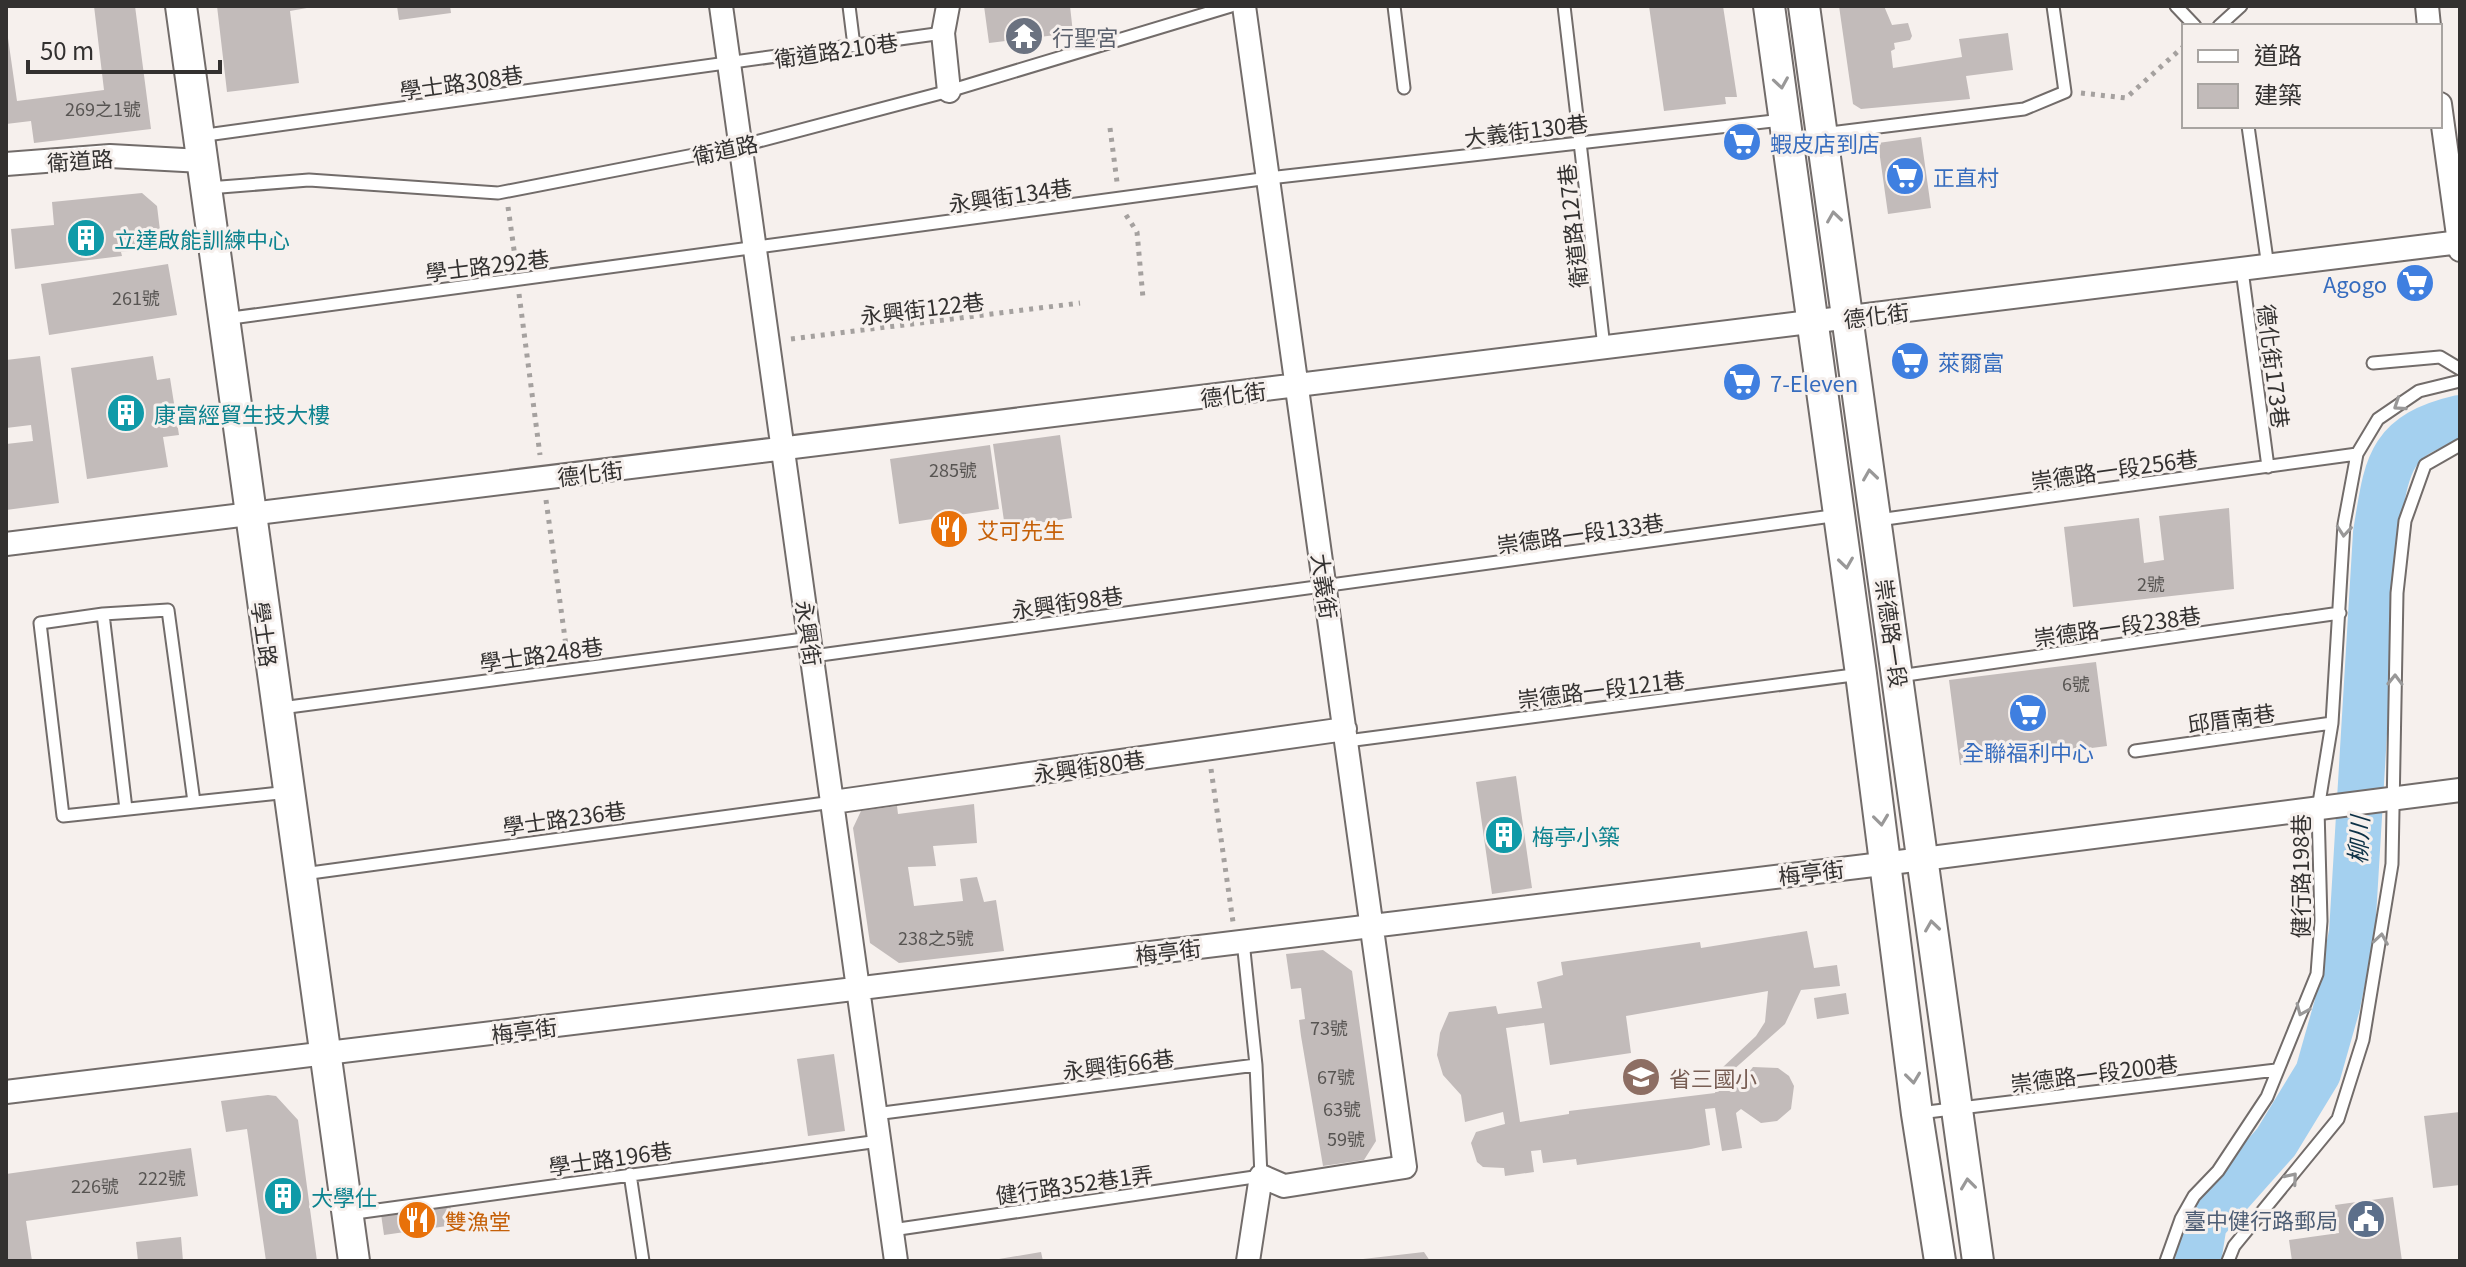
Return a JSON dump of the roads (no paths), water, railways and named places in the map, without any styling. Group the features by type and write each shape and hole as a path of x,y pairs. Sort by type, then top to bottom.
{"main road":[{"name":"學士路","path":"181,6 354,1261"},
{"name":"崇德路一段","path":"1769,6 1840,515 1917,1114 1940,1261"},
{"name":"崇德路一段","path":"1804,6 1978,1261"}],"street":[{"name":"永興街","path":"721,6 896,1261"},
{"path":"948,6 943,33 949,91"},
{"name":"大義街","path":"1244,6 1405,1167 1284,1186 1261,1176"},
{"path":"2442,118 2460,250"},
{"name":"衛道路","path":"6,164 110,156 202,162"},
{"name":"德化街","path":"6,544 2460,242"},
{"name":"永興街80巷","path":"833,802 1207,749 1346,735"},
{"path":"2384,802 2460,790"},
{"name":"梅亭街","path":"6,1092 2384,802"},
{"path":"1248,1261 1261,1176"}],"lane":[{"path":"849,6 854,46"},
{"name":"衛道路","path":"202,162 309,180 506,191 740,146 949,91 1231,6"},
{"path":"1394,6 1404,88"},
{"name":"衛道路127巷","path":"1564,6 1604,347"},
{"path":"1822,134 2024,109 2065,92 2053,6"},
{"path":"2176,6 2193,24"},
{"path":"2221,24 2241,6"},
{"name":"衛道路210巷","path":"728,65 943,33"},
{"name":"學士路308巷","path":"202,162 728,65"},
{"name":"大義街130巷","path":"1269,178 1787,120"},
{"path":"2248,128 2268,267"},
{"name":"永興街134巷","path":"756,249 1269,178"},
{"name":"學士路292巷","path":"224,319 756,249"},
{"name":"德化街173巷","path":"2242,270 2268,467"},
{"path":"2373,363 2440,357 2460,369"},
{"path":"2357,454 2378,419 2419,391 2460,381"},
{"path":"2228,1261 2234,1246 2338,1119 2363,1040 2392,864 2384,802 2397,593 2405,521 2425,465 2460,445"},
{"name":"崇德路一段256巷","path":"1876,520 2357,454"},
{"name":"健行路198巷","path":"2166,1261 2181,1219 2194,1196 2218,1171 2267,1097 2317,974 2324,809 2344,524 2357,454"},
{"name":"崇德路一段133巷","path":"1326,586 1840,515"},
{"name":"永興街98巷","path":"812,647 1326,586"},
{"path":"194,802 168,610 103,614 40,623 63,816 194,802 289,791"},
{"name":"崇德路一段238巷","path":"1899,676 2340,613"},
{"path":"103,614 126,809"},
{"name":"學士路248巷","path":"277,709 569,670 812,647"},
{"name":"崇德路一段121巷","path":"1346,735 1861,674"},
{"name":"邱厝南巷","path":"2135,751 2332,723"},
{"name":"學士路236巷","path":"300,874 833,802"},
{"path":"1243,941 1256,1065 1261,1176"},
{"name":"永興街66巷","path":"875,1114 1256,1065"},
{"name":"崇德路一段200巷","path":"1917,1114 2276,1070"},
{"name":"學士路196巷","path":"347,1214 879,1141"},
{"path":"630,1174 643,1261"},
{"name":"健行路352巷1弄","path":"892,1230 1261,1176"}],"waterway":[{"name":"柳川","path":"2198,1261 2204,1223 2276,1142 2318,1073 2337,1006 2352,933 2376,533 2384,490 2388,472 2404,444 2436,425 2460,418"}],"place":[{"name":"行聖宮","path":"1024,36"},
{"name":"蝦皮店到店","path":"1742,142"},
{"name":"正直村","path":"1905,176"},
{"name":"立達啟能訓練中心","path":"86,238"},
{"name":"Agogo","path":"2415,283"},
{"name":"萊爾富","path":"1910,361"},
{"name":"7-Eleven","path":"1742,382"},
{"name":"康富經貿生技大樓","path":"126,413"},
{"name":"艾可先生","path":"949,529"},
{"name":"全聯福利中心","path":"2028,713"},
{"name":"梅亭小築","path":"1504,835"},
{"name":"省三國小","path":"1641,1077"},
{"name":"大學仕","path":"283,1196"},
{"name":"臺中健行路郵局","path":"2366,1219"},
{"name":"雙漁堂","path":"417,1220"}]}
